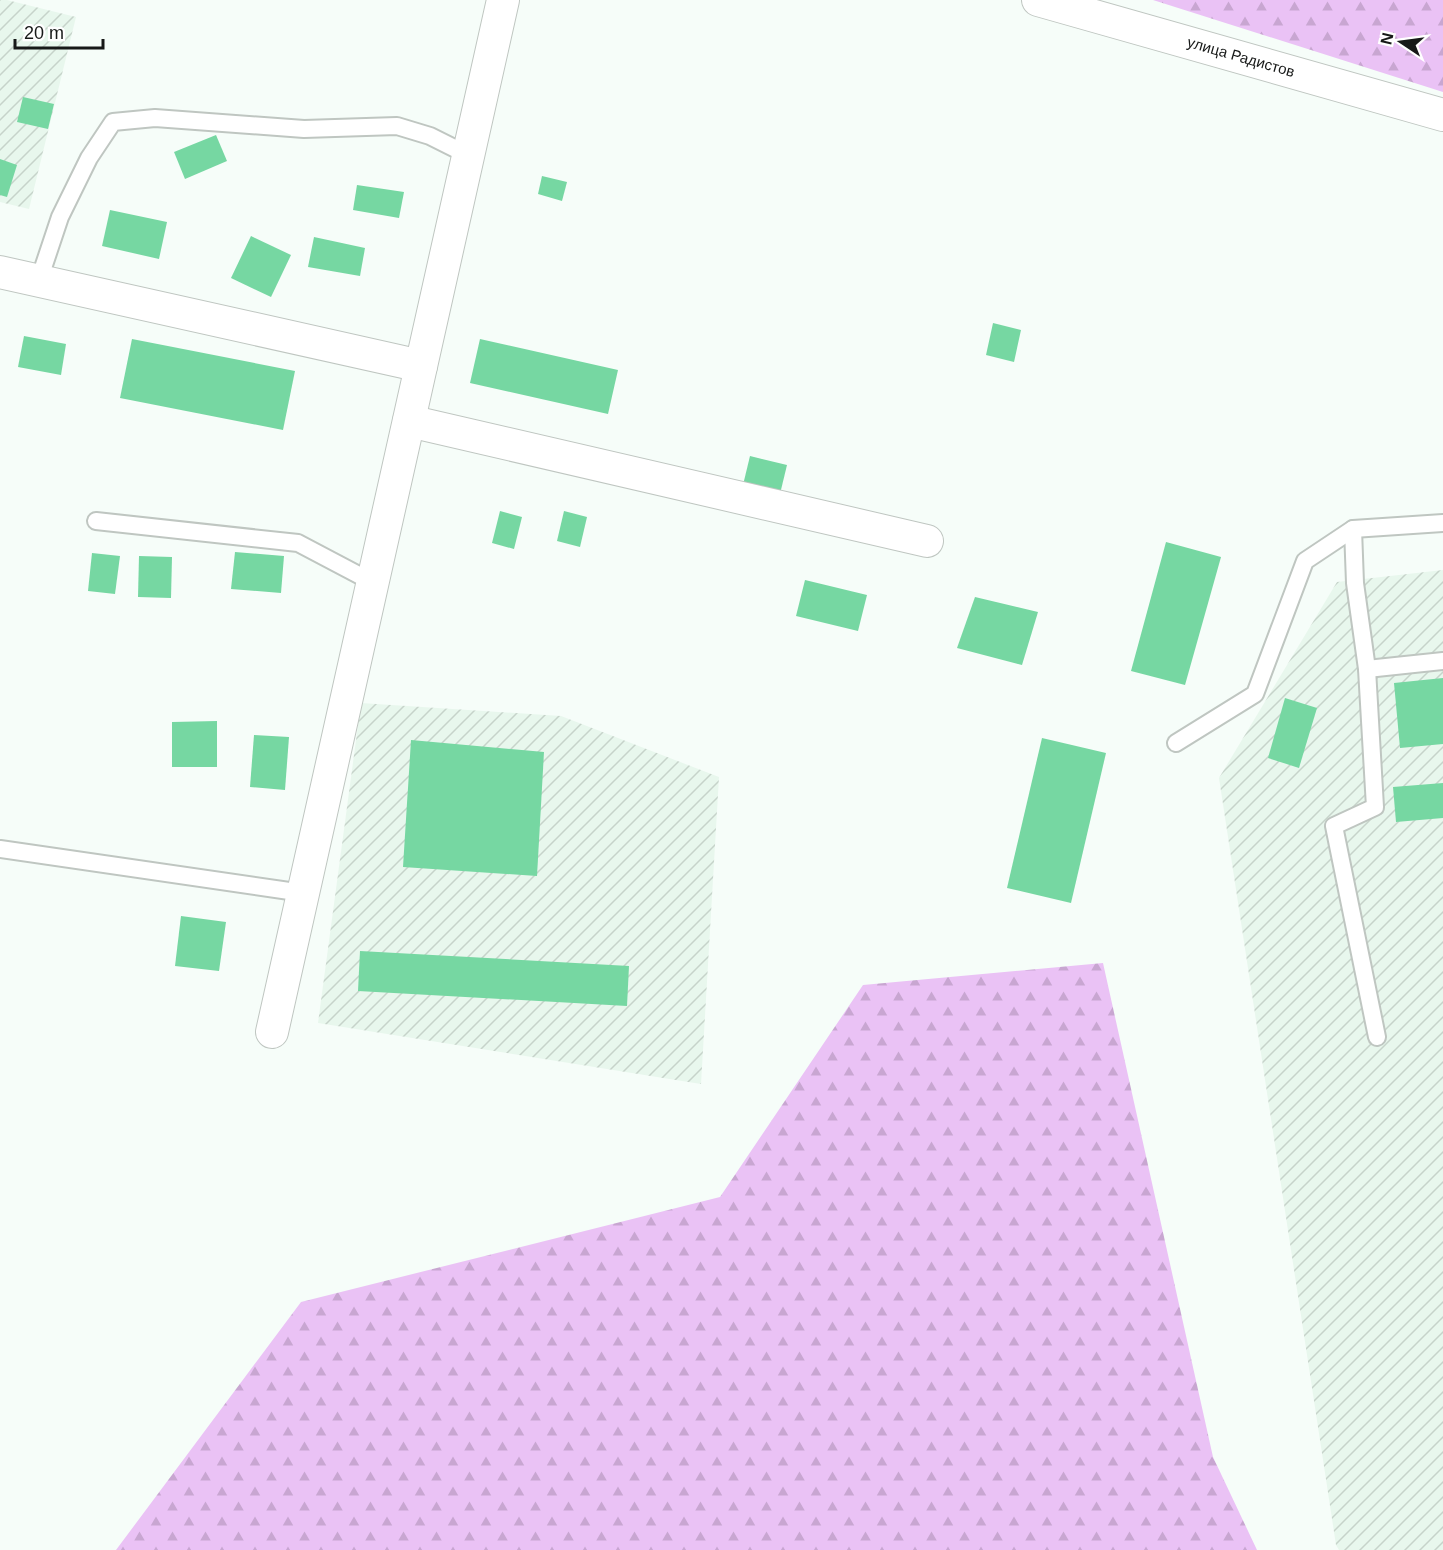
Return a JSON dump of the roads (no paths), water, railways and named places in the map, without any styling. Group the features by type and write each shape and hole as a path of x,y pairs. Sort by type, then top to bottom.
{"street":[{"path":"272,1032 503,0"},
{"name":"улица Радистов","path":"1038,0 1443,115"},
{"path":"0,272 421,366"},
{"path":"408,421 927,541"}],"lane":[{"path":"39,280 60,217 89,158 114,122 155,118 304,129 397,126 430,136 468,156"},
{"path":"96,521 298,543 372,582"},
{"path":"1176,742 1254,694 1305,561 1353,529 1443,524"},
{"path":"1353,529 1355,583 1367,669 1375,807 1334,826 1377,1037"},
{"path":"1367,669 1443,661"},
{"path":"0,849 303,893"}]}
